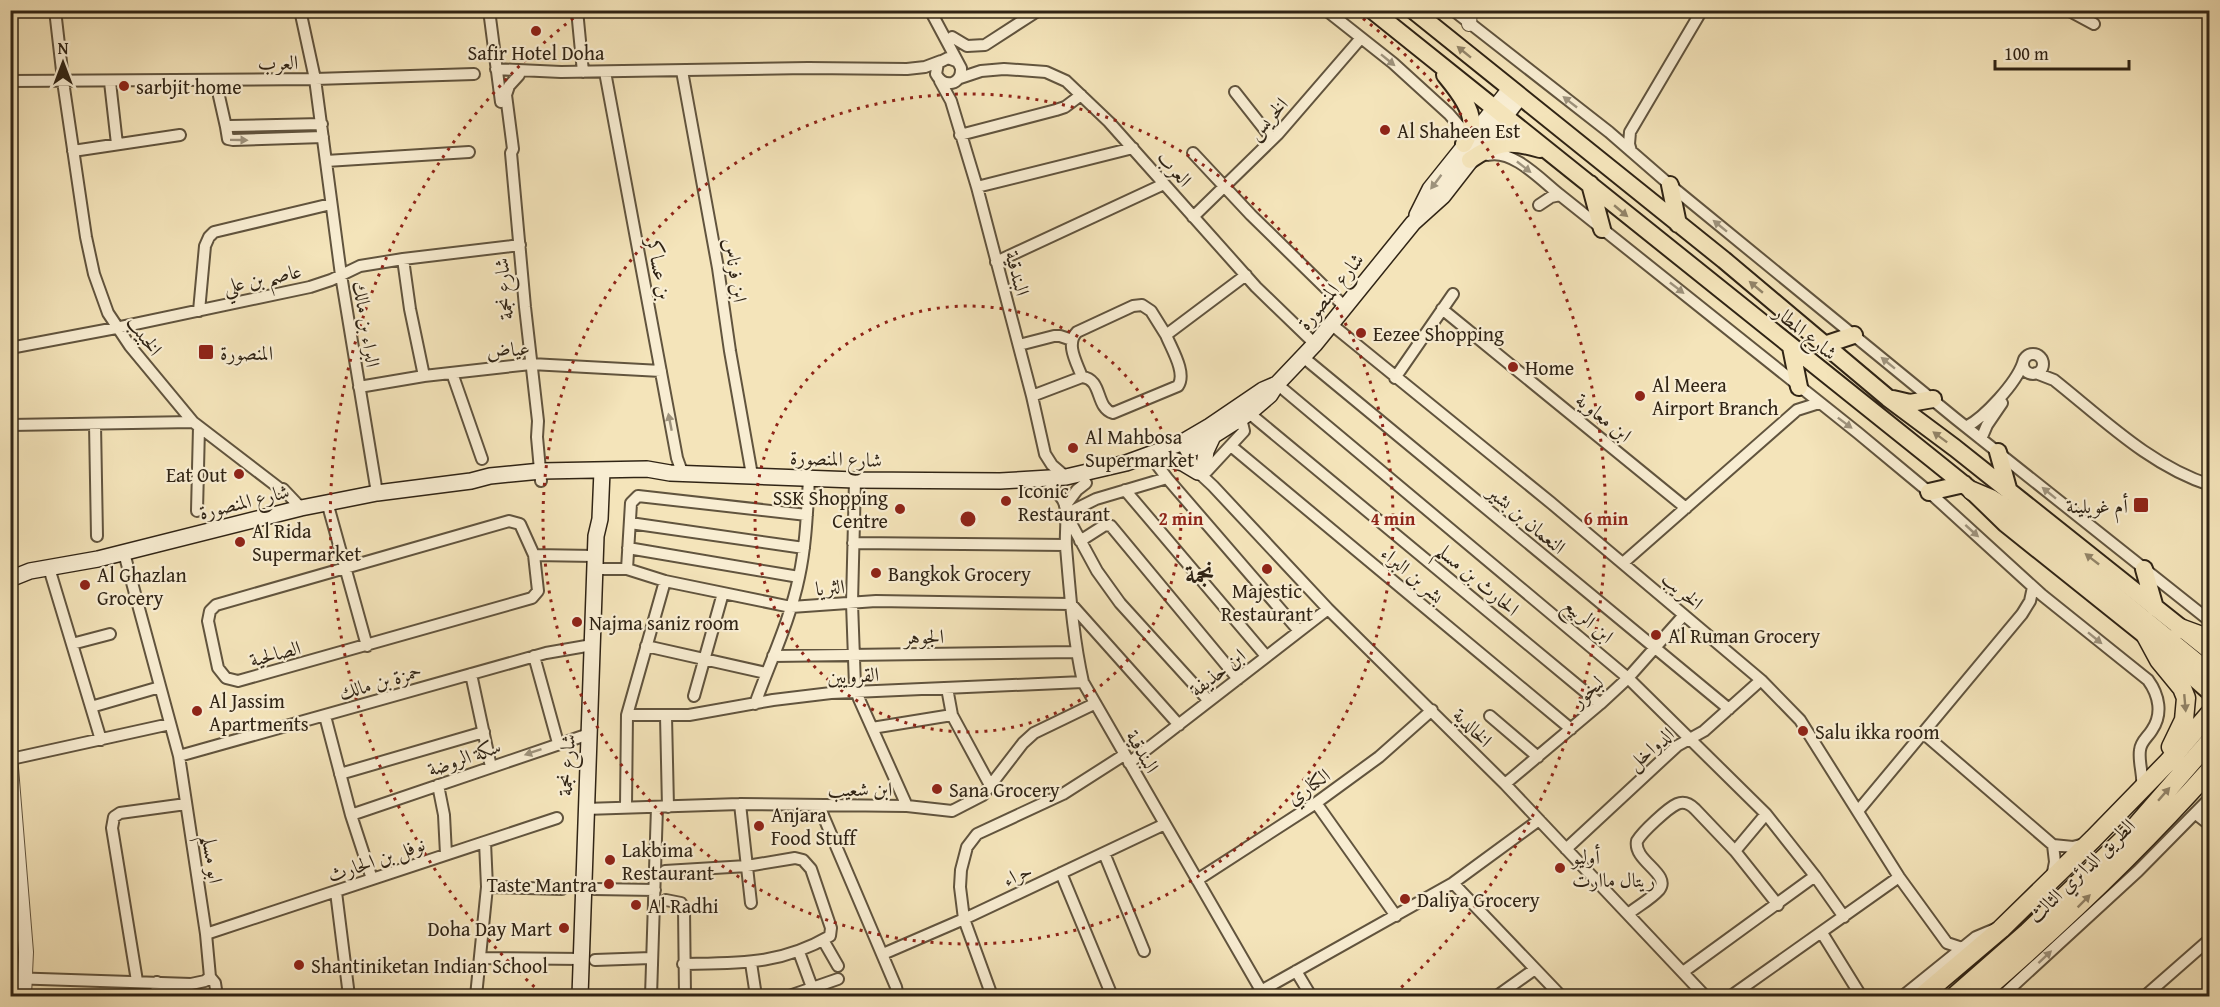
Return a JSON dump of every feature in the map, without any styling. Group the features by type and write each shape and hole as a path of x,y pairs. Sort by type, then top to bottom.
{"highway":[{"path":"1968,488 2016,515 2210,674"},
{"path":"2180,628 2210,639"},
{"path":"2146,636 2159,660 2182,688 2186,698 2186,715 2170,749 2168,762"},
{"name":"الطريق الدائري الثالث","path":"1922,996 1945,970 2001,929 2093,839 2168,762 2210,713"},
{"path":"1955,996 2028,932 2130,833 2210,741"},
{"name":"الطريق الدائري الثالث","path":"1978,996 2070,914 2210,770"},
{"path":"2186,796 2210,780"}],"main road":[{"name":"شارع المطار","path":"1372,10 1429,55 1509,103 1676,222 1888,398 1955,448 2210,651"},
{"name":"شارع المطار","path":"1413,10 1509,103 1546,151 1968,488 2006,525 2146,636 2210,692"},
{"path":"1429,55 1448,78 1468,111 1471,127 1467,152 1507,143 1546,151"},
{"name":"شارع المنصورة","path":"10,579 30,572 124,553 327,502 471,481 490,476 597,475 655,478 676,472 809,479 1000,481 1066,477 1126,463 1187,445 1213,436 1245,416 1270,395 1413,226 1443,196 1467,152 1509,103"},
{"path":"1590,184 1602,229"},
{"path":"1670,185 1676,222"},
{"path":"1824,345 1854,335"},
{"path":"1791,347 1799,387"},
{"name":"شارع المنصورة","path":"1000,481 1009,485 1051,487 1086,483 1130,471 1161,460 1187,445 1263,390 1277,384"},
{"path":"1888,398 1910,402 1933,399"},
{"path":"1161,460 1182,463 1203,470 1206,451 1213,436"},
{"path":"1998,452 2010,493"},
{"name":"شارع نجمة","path":"580,996 588,960 585,809 597,475"},
{"path":"1929,492 1968,488"},
{"path":"2144,569 2155,608"},
{"name":"شارع المنصورة","path":"10,570 30,572"}],"street":[{"name":"الخبيب","path":"56,10 63,81 90,258 104,303 116,328 196,424 279,488 296,509"},
{"name":"البراء بن مالك","path":"300,10 315,79 341,275 377,493"},
{"name":"شارع نجمة","path":"489,10 497,72 503,92 508,149 511,153 531,364 538,421 543,433 545,476"},
{"path":"577,10 583,72"},
{"path":"916,68 948,84 958,80 962,72 950,40 930,10"},
{"path":"950,40 967,46 985,45 1039,10"},
{"path":"1326,10 1416,83 1456,120 1461,128 1467,152 1513,158 1858,433 1929,492 2033,587 2141,674 2154,688 2159,711 2153,728 2141,746 2142,790"},
{"name":"شارع المطار","path":"1453,10 1469,17 1966,427 2210,621"},
{"path":"1631,152 1629,139 1636,121 1702,10"},
{"path":"2070,12 2091,28"},
{"name":"الخريس","path":"1194,217 1272,139 1361,38"},
{"path":"938,78 937,66 943,60 950,40"},
{"path":"503,92 524,73 916,68 943,60 958,63"},
{"name":"العرب","path":"958,63 981,71"},
{"path":"497,72 524,69 524,73"},
{"name":"العرب","path":"958,80 981,71 1004,69 1046,72 1066,81 1133,148 1246,275 1315,344"},
{"name":"ابن فرناس","path":"682,71 718,268 752,475"},
{"name":"بن عساكر","path":"605,72 677,458 676,472"},
{"name":"العرب","path":"11,82 315,79 474,74"},
{"name":"البندقية","path":"938,78 951,101 977,187 1045,454 1056,470 1066,477"},
{"name":"البندقية","path":"951,101 958,80"},
{"path":"110,82 117,144"},
{"path":"1234,92 1272,139"},
{"path":"960,135 1056,110 1065,107 1082,95"},
{"path":"219,96 227,138 231,140 323,137"},
{"path":"1609,132 1622,129 1636,121"},
{"path":"226,128 243,125 322,124"},
{"path":"73,151 180,135"},
{"path":"977,187 1133,148"},
{"path":"326,161 469,152"},
{"path":"1194,153 1345,308"},
{"path":"996,262 1164,184"},
{"path":"1539,205 1551,197 1560,195"},
{"path":"200,310 205,246 208,237 214,232 331,204"},
{"name":"عاصم بن علي","path":"10,348 316,285 360,266 520,245"},
{"path":"403,259 410,309 424,376"},
{"path":"1166,335 1246,275"},
{"path":"1395,378 1453,294"},
{"path":"1032,396 1082,377 1091,379 1104,407 1113,413 1173,388 1180,382 1181,374 1166,335 1151,311 1147,307 1138,305 1077,332 1072,340 1072,346 1082,377"},
{"name":"ابن معاوية","path":"1443,309 1686,508"},
{"name":"الخريب","path":"1331,324 1623,563 1761,680 1800,720 1899,877 1947,943"},
{"path":"1019,345 1054,336 1072,340"},
{"path":"1966,427 1988,410 2018,374 2026,356 2034,354 2040,357 2037,370 2021,380 2012,390 1987,425 1981,439"},
{"name":"النعمان بن بشير","path":"1303,357 1729,710"},
{"path":"2023,363 2025,370 2037,370 2054,380 2160,463 2187,477 2210,485"},
{"name":"عياض","path":"359,387 424,376 531,364 661,371"},
{"path":"452,373 482,459"},
{"name":"ابن الربيع","path":"1277,384 1628,678 1766,814 1844,917"},
{"path":"1797,410 1799,387"},
{"path":"1623,563 1797,410 1819,403"},
{"path":"1203,470 1231,446 1244,431 1245,416"},
{"name":"الحارث بن مسلم","path":"1245,416 1600,704"},
{"path":"10,424 196,424 196,511"},
{"path":"95,424 97,536"},
{"name":"الخالدية","path":"1187,445 1213,486 1328,609 1432,710 1705,996"},
{"name":"بشر بن البراء","path":"1231,446 1571,729"},
{"path":"1033,479 1041,468 1045,454"},
{"path":"1161,460 1167,478 1299,631"},
{"path":"1066,510 1167,478"},
{"path":"755,704 791,607 799,577 804,548 809,479"},
{"path":"855,480 852,603 856,692 907,806"},
{"path":"1066,510 1077,490 1086,483"},
{"path":"1051,487 1062,498 1080,541 1097,571 1120,603 1209,701"},
{"path":"1125,490 1266,657"},
{"path":"627,569 631,503 636,497 807,515"},
{"path":"327,502 367,646"},
{"name":"البندقية","path":"1066,510 1066,545 1071,604 1076,652 1083,682 1197,880 1257,994"},
{"name":"الصالحية","path":"513,520 522,527 534,555 538,591 532,598 238,681 226,678 218,668 208,621 210,611 216,604 513,520"},
{"path":"630,523 804,548"},
{"path":"1080,541 1108,524 1238,679"},
{"path":"853,543 1066,545"},
{"path":"628,548 799,577"},
{"name":"ابو مسلم","path":"124,553 179,756 206,934 210,976 215,983 217,996"},
{"path":"534,555 595,563"},
{"name":"الثريا","path":"595,563 627,569 665,581 791,607 876,601 1071,604"},
{"path":"48,568 101,740"},
{"path":"626,806 627,715 665,581"},
{"path":"1858,811 2022,614 2030,601 2033,587"},
{"path":"694,696 723,593"},
{"path":"2022,614 2033,605 2050,601"},
{"path":"1071,604 1179,725"},
{"name":"ابن حذيفة","path":"964,919 960,887 961,870 967,847 977,834 1063,794 1127,759 1179,725 1328,609"},
{"name":"لبخور","path":"1504,784 1628,678 1684,615"},
{"path":"72,644 110,634"},
{"name":"حمزة بن مالك","path":"179,756 534,656 561,649 592,645"},
{"path":"646,646 766,673"},
{"name":"الجوهر","path":"773,656 1076,652"},
{"path":"534,656 558,743"},
{"path":"471,674 491,766"},
{"name":"الدواخل","path":"1566,849 1677,746 1704,731 1761,680"},
{"name":"القرويين","path":"627,715 666,716 717,711 790,698 856,692 1083,682"},
{"path":"91,707 160,687"},
{"path":"947,688 952,715 991,787"},
{"name":"ابن شعيب","path":"585,809 740,804 907,806 952,811 983,795 1023,743 1034,733 1094,704"},
{"name":"الكناري","path":"1197,880 1316,803 1379,757 1432,710"},
{"path":"872,728 952,715"},
{"path":"325,716 351,815 372,879"},
{"path":"651,996 651,958 663,807 666,716"},
{"path":"1490,716 1538,757"},
{"path":"24,996 26,952 11,758 170,724"},
{"path":"340,774 483,732"},
{"path":"1923,733 2052,845 2073,848 2093,839"},
{"name":"سكة الروضة","path":"351,815 589,734"},
{"path":"438,785 444,815 446,854"},
{"name":"الطريق الدائري الثالث","path":"2002,996 2105,901 2210,798"},
{"path":"1316,803 1396,916"},
{"path":"1629,914 1659,890 1662,882 1660,876 1639,855 1637,841 1677,804 1682,803 1692,806 1735,851 1778,905"},
{"path":"137,981 112,821 120,813 186,804"},
{"path":"740,804 751,903"},
{"path":"819,806 883,954 898,996"},
{"path":"1735,851 1766,814"},
{"path":"2196,814 2210,825"},
{"name":"نوفل بن الحارث","path":"206,934 557,818"},
{"path":"1257,994 1453,883 1539,820"},
{"name":"حراء","path":"883,954 964,919 1165,824"},
{"path":"476,996 487,887 485,842"},
{"path":"2052,845 2055,862 2052,879"},
{"path":"1104,853 1144,951"},
{"path":"665,871 747,866 795,858 803,860 811,869 831,928 830,936 799,952 751,963 683,964"},
{"path":"2105,901 2120,864"},
{"path":"1061,873 1112,996"},
{"path":"1683,972 1815,876"},
{"path":"1731,996 1899,877"},
{"path":"1453,883 1561,996"},
{"path":"487,887 561,889"},
{"path":"594,889 655,890"},
{"path":"336,892 349,996"},
{"path":"666,900 676,901 683,905 685,996"},
{"path":"964,919 991,996"},
{"name":"الطريق الدائري الثالث","path":"1903,996 1945,970 1962,948 1982,933 2001,929"},
{"path":"1822,933 1857,995"},
{"path":"2145,996 2210,939"},
{"path":"823,940 838,966"},
{"path":"1945,970 1947,943 1962,948"},
{"path":"799,952 813,990"},
{"path":"481,958 588,960 651,958"},
{"path":"751,963 756,996"},
{"path":"1497,996 1535,969"},
{"path":"1296,971 1311,996"},
{"path":"10,978 200,983 210,976"},
{"path":"789,996 813,990 838,979"},
{"path":"156,982 156,996"}],"place":[{"name":"Safir Hotel Doha","path":"536,31"},
{"name":"sarbjit home","path":"124,86"},
{"name":"Al Shaheen Est","path":"1385,130"},
{"name":"Eezee Shopping","path":"1361,333"},
{"name":"المنصورة","path":"206,352"},
{"name":"Home","path":"1513,367"},
{"name":"Al Meera Airport Branch","path":"1640,396"},
{"name":"Al Mahbosa Supermarket","path":"1073,448"},
{"name":"Eat Out","path":"239,474"},
{"name":"Iconic Restaurant","path":"1006,501"},
{"name":"أم غويلينة","path":"2141,505"},
{"name":"SSK Shopping Centre","path":"900,509"},
{"name":"Al Rida Supermarket","path":"240,542"},
{"name":"Majestic Restaurant","path":"1267,569"},
{"name":"Bangkok Grocery","path":"876,573"},
{"name":"Al Ghazlan Grocery","path":"85,585"},
{"name":"Najma saniz room","path":"577,622"},
{"name":"Al Ruman Grocery","path":"1656,635"},
{"name":"Al Jassim Apartments","path":"197,711"},
{"name":"Salu ikka room","path":"1803,731"},
{"name":"Sana Grocery","path":"937,789"},
{"name":"Anjara Food Stuff","path":"759,826"},
{"name":"Lakbima Restaurant","path":"610,860"},
{"name":"أوليو ريتال ماارت","path":"1560,868"},
{"name":"Taste Mantra","path":"609,884"},
{"name":"Daliya Grocery","path":"1405,899"},
{"name":"Al Radhi","path":"636,905"},
{"name":"Doha Day Mart","path":"564,928"},
{"name":"Shantiniketan Indian School","path":"299,965"}],"district":[{"name":"نجمة","path":"1200,573"}]}
